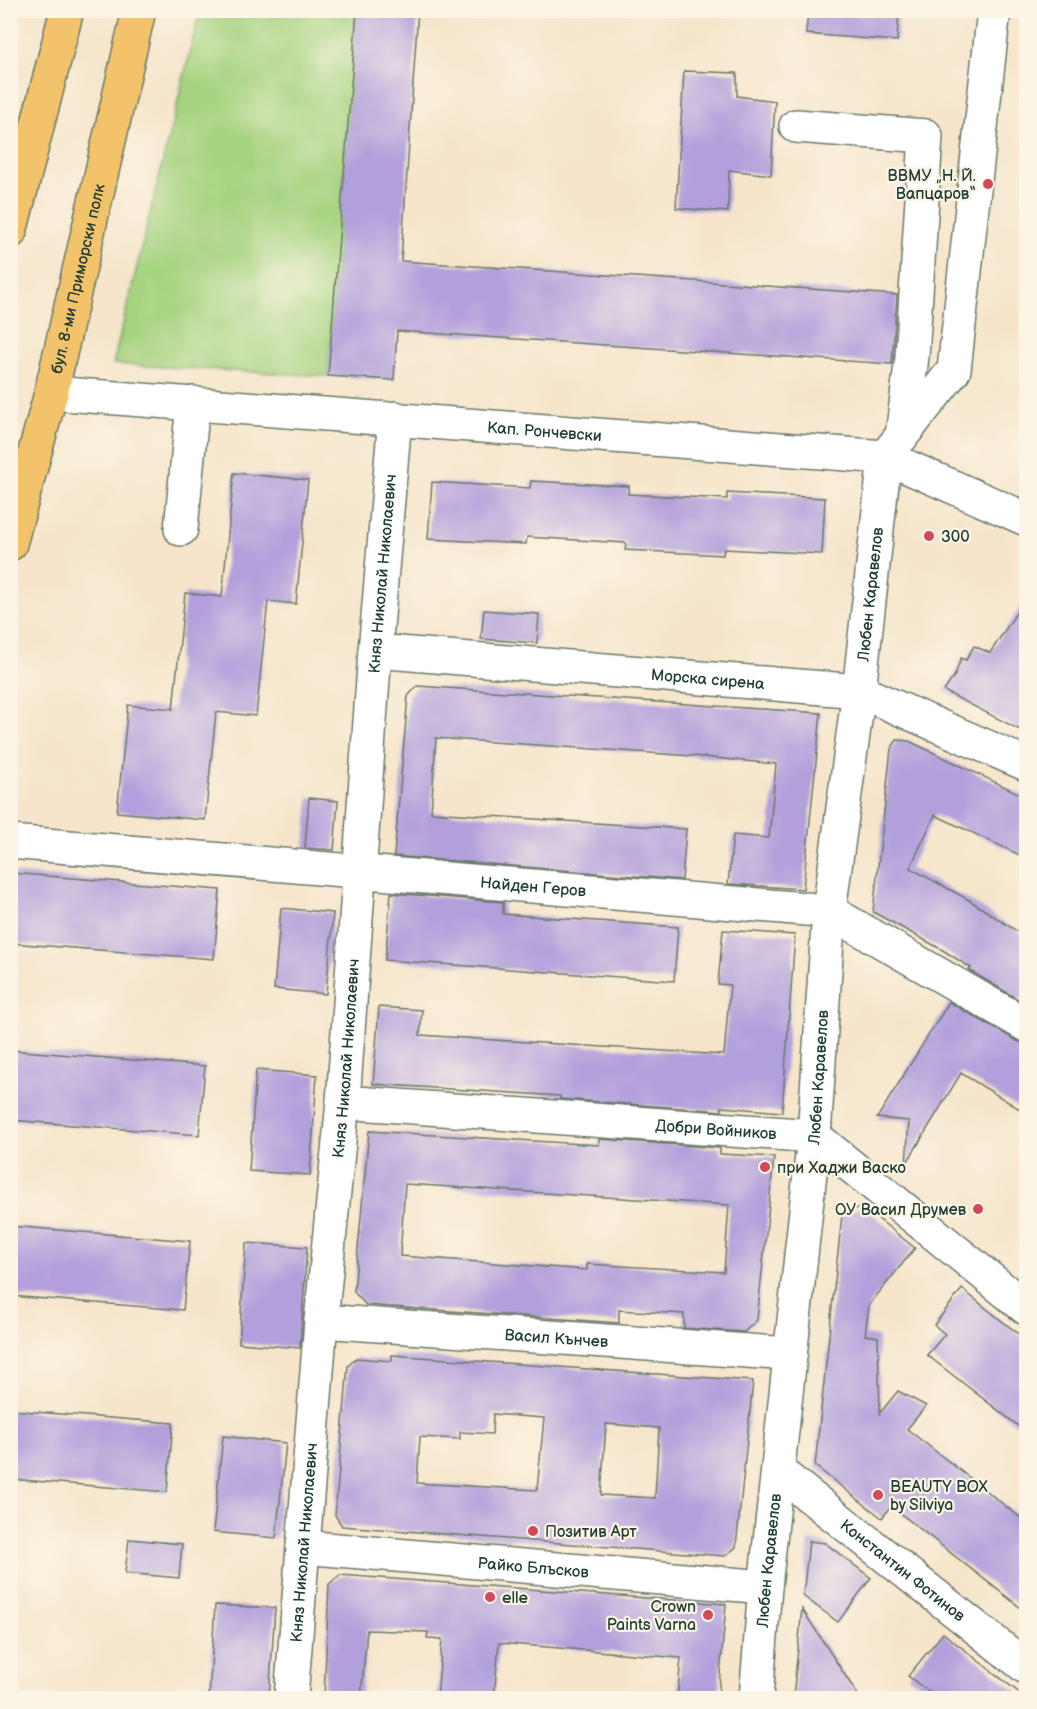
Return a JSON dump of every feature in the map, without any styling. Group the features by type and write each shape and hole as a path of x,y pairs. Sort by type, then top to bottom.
{"main road":[{"path":"10,232 67,10"},
{"name":"бул. 8-ми Приморски полк","path":"10,544 51,393 139,10"}],"street":[{"path":"894,448 954,369 994,10"},
{"name":"Любен Каравелов","path":"756,1698 765,1587 814,1136 829,911 894,448 912,357 926,136 796,126"},
{"name":"Кап. Рончевски","path":"51,393 395,418 894,448 1026,519"},
{"path":"181,529 193,403"},
{"name":"Княз Николай Николаевич","path":"291,1698 321,1321 343,1102 375,651 395,418"},
{"name":"Морска сирена","path":"375,651 859,691 1026,764"},
{"name":"Найден Геров","path":"10,842 829,911 1026,1025"},
{"name":"Добри Войников","path":"343,1102 814,1136"},
{"path":"814,1136 1026,1308"},
{"name":"Васил Кънчев","path":"321,1321 790,1354"},
{"name":"Константин Фотинов","path":"779,1472 1026,1667"},
{"name":"Райко Блъсков","path":"303,1547 765,1587"}],"green space":[{"path":"200,11 357,11 328,376 113,364"}],"building":[{"path":"357,10 418,10 401,261 897,295 892,364 397,331 394,380 328,376"},
{"path":"808,10 899,10 897,41 806,34"},
{"path":"684,71 737,73 737,96 775,101 771,175 729,170 728,212 676,208"},
{"path":"234,473 308,480 296,604 268,601 256,716 216,712 205,820 117,812 128,705 173,709 185,593 222,597"},
{"path":"531,481 629,486 628,494 727,499 727,493 825,498 822,554 724,549 723,555 625,550 626,543 527,537 526,544 428,539 432,482 530,488"},
{"path":"1026,598 1026,733 944,691 955,675 961,658 966,660 974,646 990,653"},
{"path":"484,610 539,614 537,643 481,639"},
{"path":"417,686 821,713 803,889 728,884 733,835 769,838 776,764 693,756 436,738 431,812 686,829 682,880 394,856 408,696"},
{"path":"897,740 909,741 1026,797 1026,858 935,815 910,868 969,900 1026,937 1026,1004 969,970 971,968 941,949 873,912 891,749"},
{"path":"309,798 338,801 334,850 305,848"},
{"path":"10,873 220,890 214,959 10,943"},
{"path":"391,893 503,902 503,914 678,927 674,981 385,960"},
{"path":"281,908 333,913 326,994 274,989"},
{"path":"723,930 795,935 782,1112 722,1107 722,1111 560,1099 560,1096 373,1084 379,1007 422,1010 420,1035 724,1055 730,985 718,984"},
{"path":"949,1002 1026,1044 1026,1113 961,1073 906,1164 909,1121 877,1118"},
{"path":"10,1050 205,1066 199,1135 10,1120"},
{"path":"256,1070 317,1075 310,1175 249,1171"},
{"path":"369,1131 599,1145 599,1139 720,1148 720,1154 774,1157 757,1320 744,1332 684,1328 684,1314 619,1310 619,1323 366,1305 354,1292","holes":["405,1184 729,1205 724,1272 587,1264 587,1270 400,1256"]},
{"path":"862,1206 915,1248 869,1305 865,1335 878,1337 880,1413 898,1391 926,1406 907,1429 1026,1522 1026,1612 891,1506 882,1518 815,1466 842,1215"},
{"path":"10,1226 190,1241 183,1310 10,1296"},
{"path":"246,1243 307,1247 300,1348 239,1343"},
{"path":"962,1289 1026,1340 1026,1432 927,1355 945,1334 934,1325"},
{"path":"392,1355 753,1381 736,1547 725,1556 342,1526 335,1515 348,1366 356,1358 392,1361","holes":["493,1414 544,1418 537,1490 417,1483 420,1437 460,1439 460,1432 492,1434","606,1424 659,1428 655,1498 601,1495"]},
{"path":"10,1410 173,1423 167,1492 10,1479"},
{"path":"223,1436 286,1443 276,1538 213,1532"},
{"path":"129,1539 182,1544 179,1578 125,1573"},
{"path":"809,1541 825,1543 871,1578 838,1622 803,1596"},
{"path":"340,1575 726,1604 718,1698 677,1698 681,1658 499,1643 494,1698 437,1698 442,1639 427,1638 428,1632 367,1630 361,1698 324,1698 329,1584"},
{"path":"215,1605 275,1608 269,1698 209,1698"},
{"path":"802,1609 843,1672 860,1698 793,1698"},
{"path":"943,1633 1026,1698 937,1698 908,1676"}],"place":[{"name":"ВВМУ „Н. Й. Вапцаров“","path":"988,184"},
{"name":"300","path":"929,536"},
{"name":"при Хаджи Васко","path":"765,1167"},
{"name":"ОУ Васил Друмев","path":"978,1209"},
{"name":"BEAUTY BOX by Silviya","path":"878,1495"},
{"name":"Позитив Арт","path":"533,1531"},
{"name":"elle","path":"490,1597"},
{"name":"Crown Paints Varna","path":"708,1615"}]}
